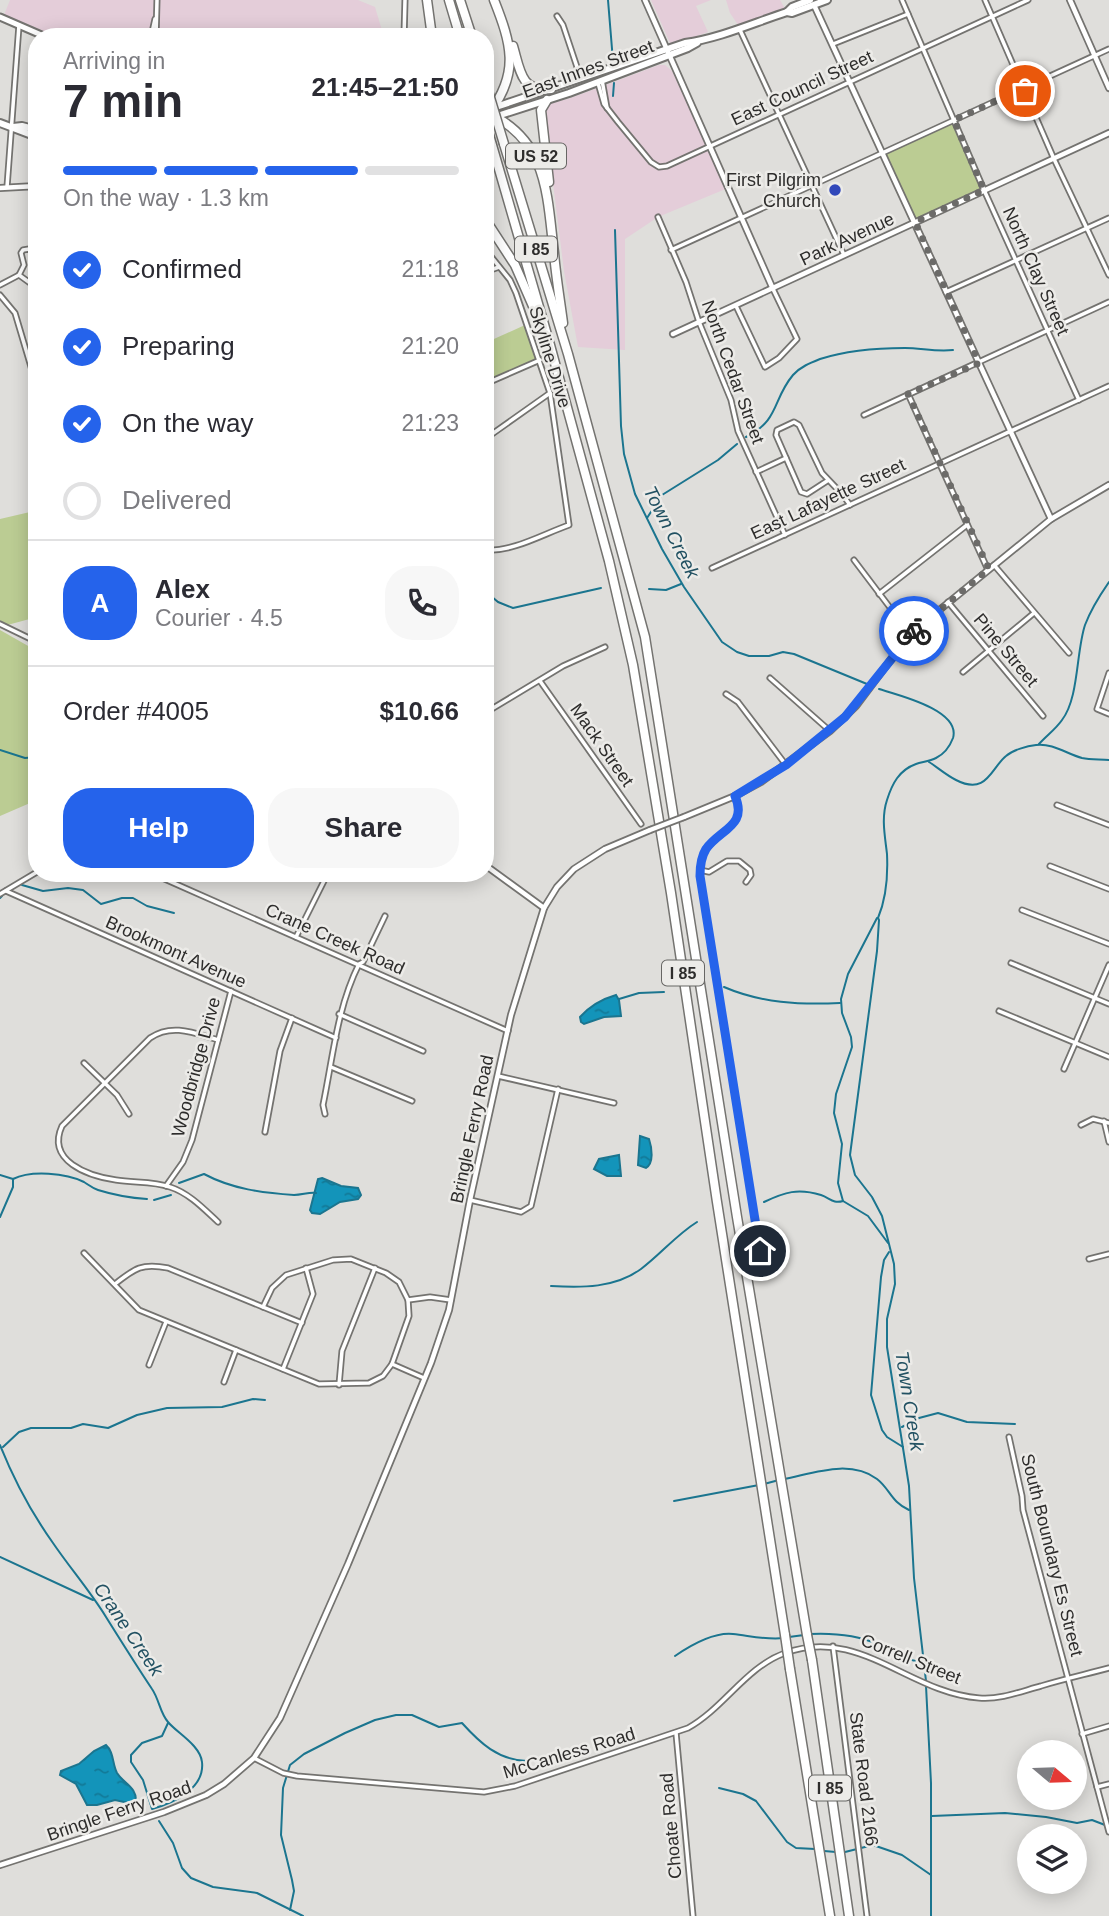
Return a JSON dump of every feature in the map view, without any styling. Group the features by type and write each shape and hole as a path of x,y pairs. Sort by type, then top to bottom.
{"highway":[{"path":"427,0 429,28"},
{"path":"449,0 457,28"},
{"path":"460,0 469,28"},
{"path":"494,0 525,82 535,89 551,89"},
{"path":"494,0 507,40 510,66 505,89 494,106"},
{"path":"547,100 541,110 551,223"},
{"name":"I 85","path":"494,111 568,354 645,637 780,1480 807,1632 849,1916"},
{"name":"US 52","path":"494,117 518,133 535,154 543,176 568,354"},
{"name":"I 85","path":"494,152 609,561 635,677 830,1916"},
{"path":"494,233 519,272 550,345"}],"main road":[{"name":"East Innes Street","path":"494,112 581,79 690,47 787,12 792,7 827,0"},
{"path":"0,17 28,28"},
{"name":"East Innes Street","path":"494,113 547,100 668,52"},
{"path":"0,123 28,134"},
{"path":"13,127 28,128"}],"street":[{"path":"155,28 157,0"},
{"path":"404,28 405,0"},
{"path":"645,0 797,339 779,358 765,367 736,306"},
{"name":"North Clay Street","path":"902,0 1079,400"},
{"path":"985,0 1054,159 1109,275"},
{"name":"East Council Street","path":"600,81 607,108 651,162 659,167 667,166 1028,0"},
{"path":"1070,0 1109,88"},
{"path":"812,2 1051,519"},
{"path":"833,44 908,14"},
{"path":"557,16 562,23 581,79"},
{"path":"7,187 19,24"},
{"path":"740,28 844,256"},
{"path":"671,250 1109,49"},
{"name":"Park Avenue","path":"673,334 1109,133"},
{"path":"0,188 28,186"},
{"name":"North Cedar Street","path":"658,217 731,400 738,431 785,535"},
{"path":"947,292 1109,218"},
{"path":"0,285 19,275 24,265 21,253 28,250"},
{"name":"Skyline Drive","path":"494,261 510,280 516,293 550,393 569,524 494,551"},
{"path":"494,269 499,267"},
{"path":"19,275 28,282"},
{"path":"0,295 15,313 28,357"},
{"path":"864,415 1109,302"},
{"path":"494,380 540,360"},
{"name":"East Lafayette Street","path":"712,568 1109,386"},
{"path":"494,433 550,393"},
{"path":"908,394 967,525 991,567 1069,653"},
{"path":"827,481 807,494 801,492 776,435 777,430 794,422 799,425 827,481 850,505"},
{"path":"755,472 786,458"},
{"name":"Bringle Ferry Road","path":"0,1865 192,1802 223,1784 254,1758 280,1718 295,1688 424,1378 451,1300 470,1200 527,958 544,908 562,881 591,857 735,796 786,765 830,731 856,706 910,634 1051,519 1109,485"},
{"path":"879,594 967,525"},
{"path":"854,560 910,634"},
{"name":"Pine Street","path":"948,602 1043,716"},
{"path":"963,672 1034,612"},
{"path":"0,624 28,638"},
{"path":"494,708 563,666 605,647"},
{"path":"1109,673 1097,709 1109,715"},
{"path":"770,678 830,731"},
{"name":"Mack Street","path":"540,681 641,824"},
{"path":"726,694 737,702 786,765"},
{"path":"735,796 740,807 738,817 706,850 700,870 760,1251"},
{"path":"1057,804 1109,825"},
{"path":"700,870 709,872 727,861 739,861 750,870 751,875 746,882"},
{"path":"1050,866 1109,889"},
{"path":"494,872 544,908"},
{"path":"0,894 28,878"},
{"name":"Crane Creek Road","path":"171,882 508,1031"},
{"path":"296,937 324,882"},
{"name":"Brookmont Avenue","path":"6,891 336,1038"},
{"path":"1022,910 1109,944"},
{"path":"325,1114 323,1105 347,988 359,964 363,962 385,915"},
{"path":"1010,963 1109,1004"},
{"path":"1064,1069 1109,965"},
{"name":"Woodbridge Drive","path":"166,1186 183,1162 192,1140 231,991"},
{"path":"999,1011 1109,1057"},
{"path":"340,1014 423,1051"},
{"path":"265,1132 280,1051 292,1018"},
{"path":"218,1040 180,1029 160,1031 62,1126 57,1136 65,1160 75,1166 116,1180 166,1186 187,1195 218,1222"},
{"path":"84,1063 117,1095 129,1114"},
{"path":"331,1067 412,1101"},
{"path":"498,1076 614,1103"},
{"path":"470,1200 521,1212 534,1202 558,1089"},
{"path":"1081,1125 1093,1119 1107,1122 1109,1142"},
{"path":"85,1253 139,1310 320,1384 369,1383 383,1376 392,1364 409,1316 408,1300 399,1282 386,1273 351,1259 333,1260 286,1275 272,1288 263,1307"},
{"path":"1089,1259 1109,1254"},
{"path":"115,1284 132,1270 151,1265 168,1268 302,1323"},
{"path":"283,1369 313,1294 306,1268"},
{"path":"339,1385 342,1351 374,1268"},
{"path":"408,1300 430,1297 451,1300"},
{"path":"149,1366 166,1322"},
{"path":"224,1382 236,1350"},
{"path":"392,1364 424,1378"},
{"name":"South Boundary Es Street","path":"1009,1437 1023,1496 1023,1510 1108,1827"},
{"name":"McCanless Road","path":"254,1758 286,1774 484,1792 514,1786 676,1733 698,1722 770,1660 791,1651 825,1646"},
{"name":"Correll Street","path":"825,1646 853,1650 926,1682 980,1698 1009,1694 1109,1668"},
{"name":"State Road 2166","path":"833,1646 867,1916"},
{"path":"1082,1734 1109,1727"},
{"name":"Choate Road","path":"676,1733 693,1916"},
{"path":"1097,1787 1109,1784"}],"shaded area":[{"path":"10,0 358,0 375,7 381,28 32,28 4,15"},
{"path":"651,0 711,0 696,6 708,32 670,43"},
{"path":"726,0 780,0 787,12 740,28 730,13"},
{"path":"665,65 672,71 728,188 658,217 625,239 625,350 578,347 564,271 544,111 550,103 568,99"}],"green space":[{"path":"954,120 984,190 915,223 884,153"},
{"path":"525,325 537,359 494,377 494,339"},
{"path":"28,512 28,619 0,627 0,519"},
{"path":"0,630 28,646 28,804 0,816"}],"water":[{"path":"616,995 621,1016 604,1017 584,1024 581,1022 580,1017 587,1010"},
{"path":"640,1136 649,1139 651,1147 651,1159 646,1168 638,1165"},
{"path":"619,1155 621,1176 607,1176 594,1169 599,1159"},
{"path":"322,1178 341,1186 358,1188 361,1195 358,1199 340,1202 320,1214 312,1213 310,1210 318,1179"},
{"path":"106,1745 117,1773 130,1786 136,1797 133,1804 115,1800 87,1805 76,1784 60,1775 61,1771 79,1764"}],"waterway":[{"name":"Town Creek","path":"608,0 613,61"},
{"name":"Town Creek","path":"613,96 614,83"},
{"name":"Town Creek","path":"615,230 624,454 635,494 662,549 684,587 722,642 737,652 749,656 769,656 783,652 794,654 867,684"},
{"path":"746,437 765,424 793,375 802,367 820,359 872,349 953,350"},
{"path":"647,518 662,495 718,460 737,444"},
{"path":"1039,744 1068,711 1085,625 1109,582"},
{"path":"649,589 666,590 681,584"},
{"path":"494,599 513,608 601,588"},
{"name":"Town Creek","path":"879,689 926,705 947,719 953,728 952,741 942,754 910,767 897,778 885,807 886,887 878,918 877,951 850,1155 855,1175 882,1216 894,1264 895,1284 887,1319 887,1347 909,1486 914,1578 926,1681"},
{"path":"929,762 956,780 975,785 987,778 1009,754 1032,746 1048,746 1082,758 1109,760"},
{"path":"0,750 28,758"},
{"path":"22,885 43,891 68,888 83,890 101,904 133,898 147,906 174,913"},
{"path":"843,1201 838,1183 842,1144 834,1113 836,1094 852,1047 842,1013 841,999 848,974 877,918"},
{"path":"724,987 752,997 781,1002 840,1003"},
{"path":"619,999 639,993 664,992"},
{"path":"13,1179 29,1174 58,1175 77,1179 104,1192 147,1199"},
{"path":"179,1183 204,1174 237,1187 259,1191 294,1195 316,1193"},
{"name":"Crane Creek","path":"0,1175 13,1179 13,1187 0,1217"},
{"path":"764,1202 798,1192 843,1201 868,1216 888,1243"},
{"path":"154,1200 171,1195"},
{"path":"551,1286 586,1287 620,1280 641,1269 697,1222"},
{"path":"889,1252 884,1260 881,1277 871,1395 882,1430 887,1437 903,1447"},
{"path":"3,1447 19,1432 31,1428 71,1428 83,1424 108,1428 137,1415 167,1408 222,1407 253,1399 265,1400"},
{"path":"902,1427 919,1418 938,1413 967,1422 1015,1424"},
{"name":"Crane Creek","path":"0,1445 37,1520 100,1607 154,1693 165,1718 193,1745 200,1756 202,1772 193,1787 178,1799 152,1809 143,1780 131,1762 131,1755 142,1743 162,1736 168,1723"},
{"path":"784,1479 832,1469 855,1470 877,1479 898,1503 909,1510"},
{"path":"764,1484 779,1480"},
{"path":"674,1501 759,1485"},
{"path":"0,1557 93,1600"},
{"path":"810,1634 861,1638 905,1658 924,1663"},
{"path":"675,1656 718,1635 784,1638"},
{"path":"789,1637 804,1635"},
{"name":"Town Creek","path":"926,1686 931,1783 931,1916"},
{"path":"290,1910 294,1891 281,1835 283,1788 290,1765 304,1754 375,1720 396,1715 412,1715 439,1727 462,1723 498,1754 527,1761"},
{"path":"719,1788 743,1794 756,1801 787,1842 796,1848 815,1849"},
{"path":"932,1816 1005,1813 1077,1823 1092,1820 1105,1825 1109,1823"},
{"name":"Crane Creek","path":"159,1821 173,1843 182,1868 191,1878 213,1887 257,1893 303,1916"},
{"path":"845,1852 873,1845 902,1855 931,1875"},
{"path":"824,1851 836,1852"}],"way so far":[{"path":"914,631 989,569 908,394 979,363 915,222 984,190 954,120 1024,88 1025,91"}],"place":[{"name":"First Pilgrim Church","path":"835,190"}],"route":[{"path":"760,1251 700,876 702,857 738,817 740,807 735,796 786,765 830,731 856,706 914,631"}]}
